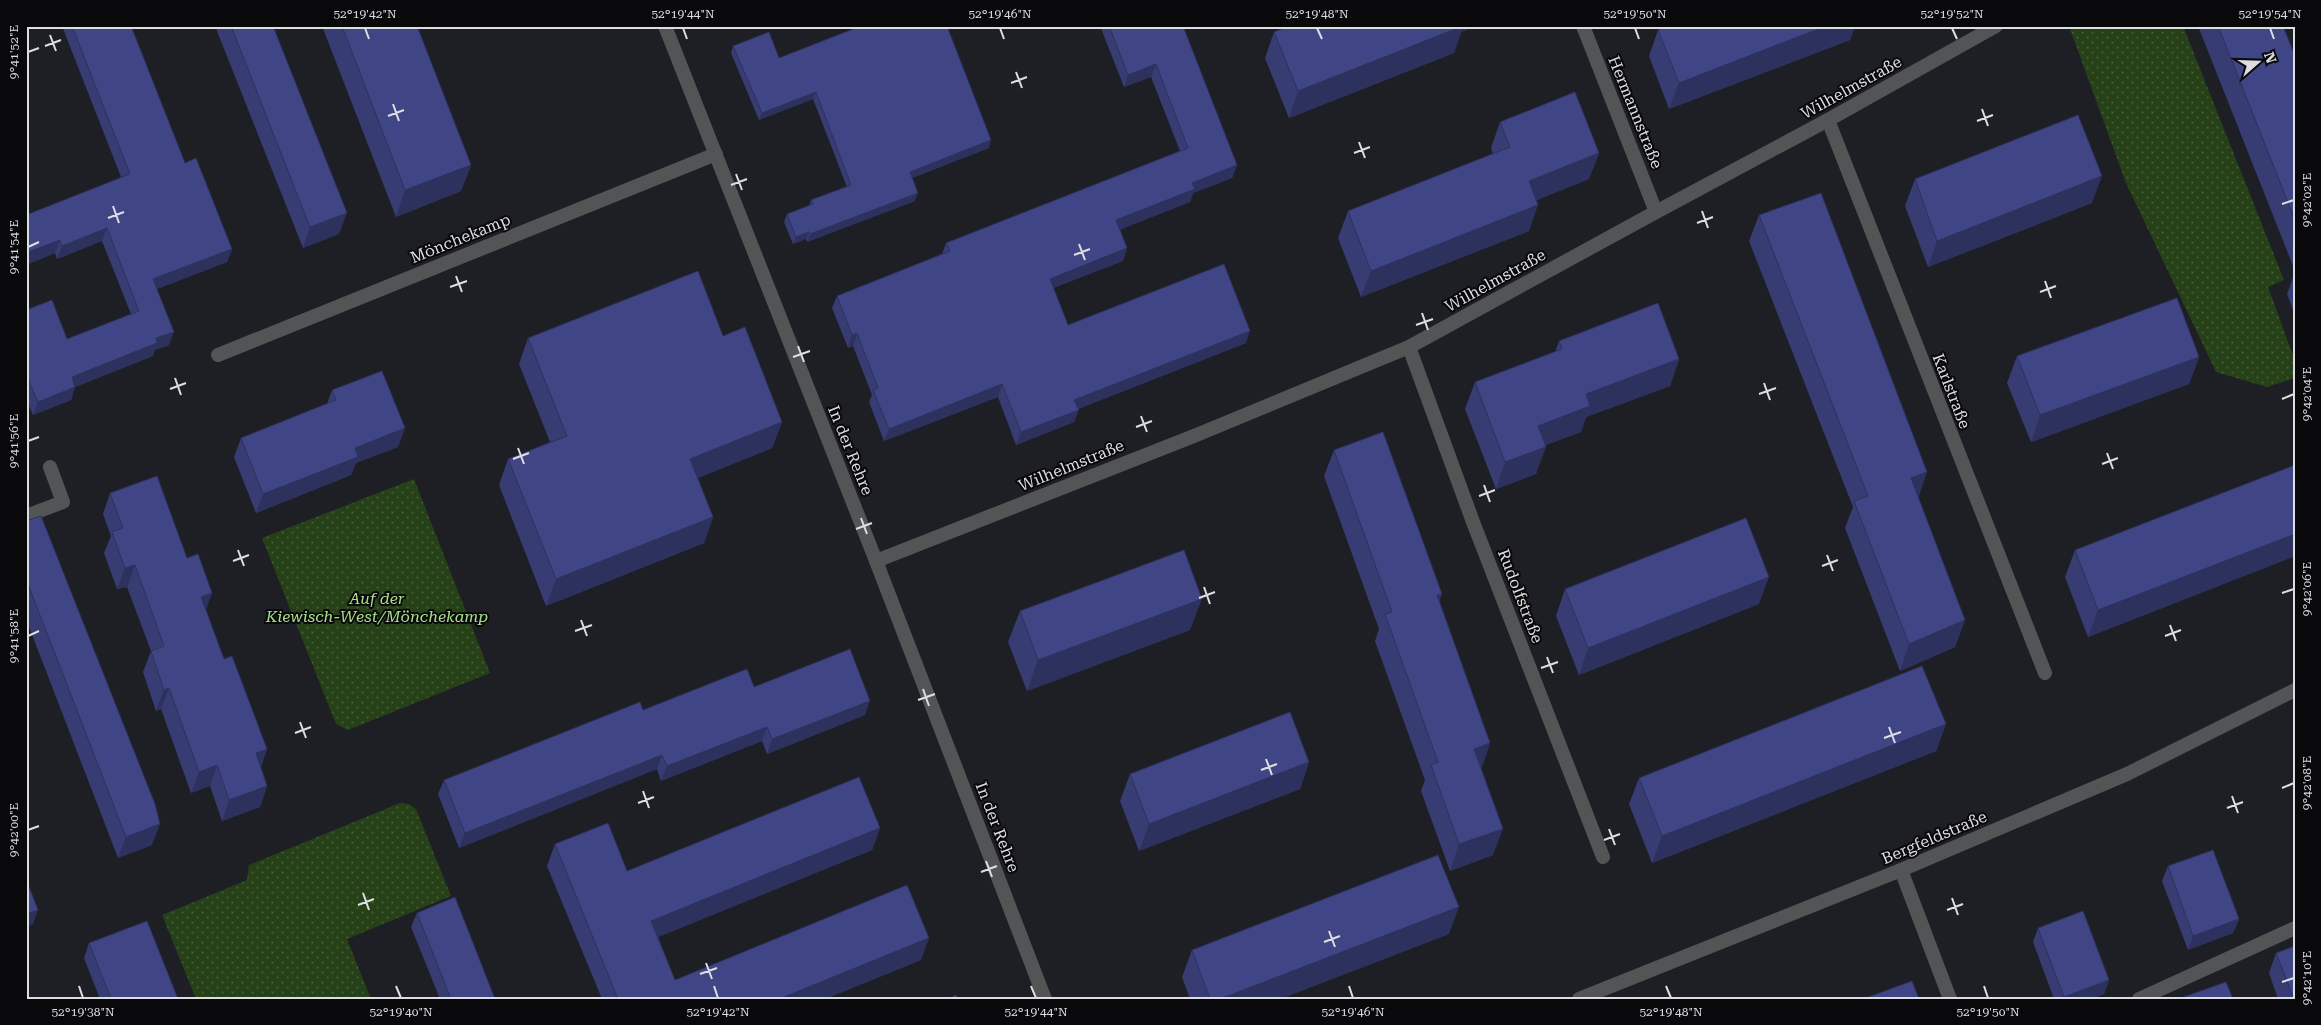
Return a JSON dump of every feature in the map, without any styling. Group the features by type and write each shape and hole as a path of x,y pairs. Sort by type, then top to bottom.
{"street":[{"name":"In der Rehre","path":"665,26 876,561 1045,999"},
{"name":"Hermannstraße","path":"1583,26 1656,212"},
{"name":"Wilhelmstraße","path":"876,561 1194,436 1409,347 1828,120 1996,26"},
{"name":"Karlstraße","path":"1828,120 2044,673"},
{"name":"Mönchekamp","path":"218,355 716,154"},
{"name":"Rudolfstraße","path":"1409,347 1603,857"},
{"path":"26,516 64,502 50,467"},
{"name":"Bergfeldstraße","path":"1579,999 1901,870 2127,774 2295,690"},
{"path":"1901,870 1950,999"},
{"path":"2139,999 2295,928"}],"green space":[{"path":"2069,26 2183,26 2284,280 2268,287 2295,361 2295,378 2267,387 2216,372 2126,183"},
{"name":"Auf der Kiewisch-West/Mönchekamp","path":"414,479 490,673 348,730 336,724 262,538"},
{"path":"400,803 409,804 416,809 451,896 347,939 371,999 196,999 162,915 247,880 249,865"}],"building":[{"path":"72,26 131,26 185,163 196,158 232,249 153,279 174,332 156,338 157,343 72,377 75,387 38,402 26,375 26,310 52,300 67,339 139,311 107,228 62,246 60,240 26,253 26,215 130,174"},
{"path":"231,26 273,26 347,213 310,227"},
{"path":"342,26 417,26 471,165 405,190"},
{"path":"861,26 947,26 991,140 910,172 918,193 810,234 809,232 796,237 787,214 813,204 811,200 851,185 816,92 762,113 733,46 769,32 779,58"},
{"path":"1109,26 1183,26 1237,165 1192,183 1195,189 1116,220 1127,248 1050,279 1068,325 1224,264 1250,331 1074,400 1079,410 1021,432 1002,384 889,429 873,390 878,388 857,333 852,335 837,296 950,251 946,243 1188,148 1156,64 1128,75"},
{"path":"1289,26 1463,26 1298,91 1274,32"},
{"path":"1668,26 1826,26 1679,83 1658,30"},
{"path":"2218,26 2283,26 2295,56 2295,220"},
{"path":"1575,92 1599,153 1529,181 1538,205 1371,271 1348,211 1510,147 1500,122"},
{"path":"2078,115 2102,176 1937,241 1915,179"},
{"path":"1821,193 1927,472 1911,478 1965,620 1909,644 1854,501 1868,496 1759,215"},
{"path":"698,271 723,336 745,327 782,422 690,459 713,517 556,579 508,459 567,436 528,338"},
{"path":"2177,298 2199,357 2040,415 2017,356"},
{"path":"1658,303 1679,359 1586,394 1590,406 1538,426 1546,447 1505,462 1475,382 1562,349 1559,341"},
{"path":"382,371 405,428 355,448 358,457 263,494 241,438 336,400 332,390"},
{"path":"1383,432 1442,594 1437,595 1490,743 1474,749 1503,829 1459,844 1431,765 1438,762 1385,614 1392,612 1334,450"},
{"path":"2295,465 2295,534 2098,610 2075,550"},
{"path":"157,476 187,558 198,554 212,593 201,597 224,659 232,656 267,749 256,753 267,786 229,800 217,765 199,772 169,688 164,690 151,651 164,646 135,565 125,568 112,532 123,528 110,493"},
{"path":"41,516 155,804 160,824 126,837 26,579 26,521"},
{"path":"1746,518 1769,577 1588,648 1565,589"},
{"path":"1184,550 1202,599 1038,660 1020,611"},
{"path":"850,649 870,701 772,739 767,727 667,766 662,755 465,833 444,780 640,702 643,710 747,669 754,687"},
{"path":"1922,666 1946,724 1662,836 1639,778"},
{"path":"1290,712 1309,762 1149,824 1130,774"},
{"path":"859,777 880,828 651,921 675,980 907,885 929,938 779,999 618,999 555,844 608,823 627,871"},
{"path":"2213,850 2239,919 2193,936 2168,866"},
{"path":"1438,855 1459,907 1220,999 1210,999 1192,950"},
{"path":"26,879 38,910 26,914"},
{"path":"455,897 495,999 451,999 417,913"},
{"path":"2083,911 2109,980 2064,997 2038,928"},
{"path":"147,921 178,999 111,999 89,943"},
{"path":"2295,946 2295,999 2294,999 2276,953"},
{"path":"1912,981 1919,999 1863,999"},
{"path":"2226,982 2233,999 2178,999"},
{"path":"956,995 958,999 948,999"}]}
